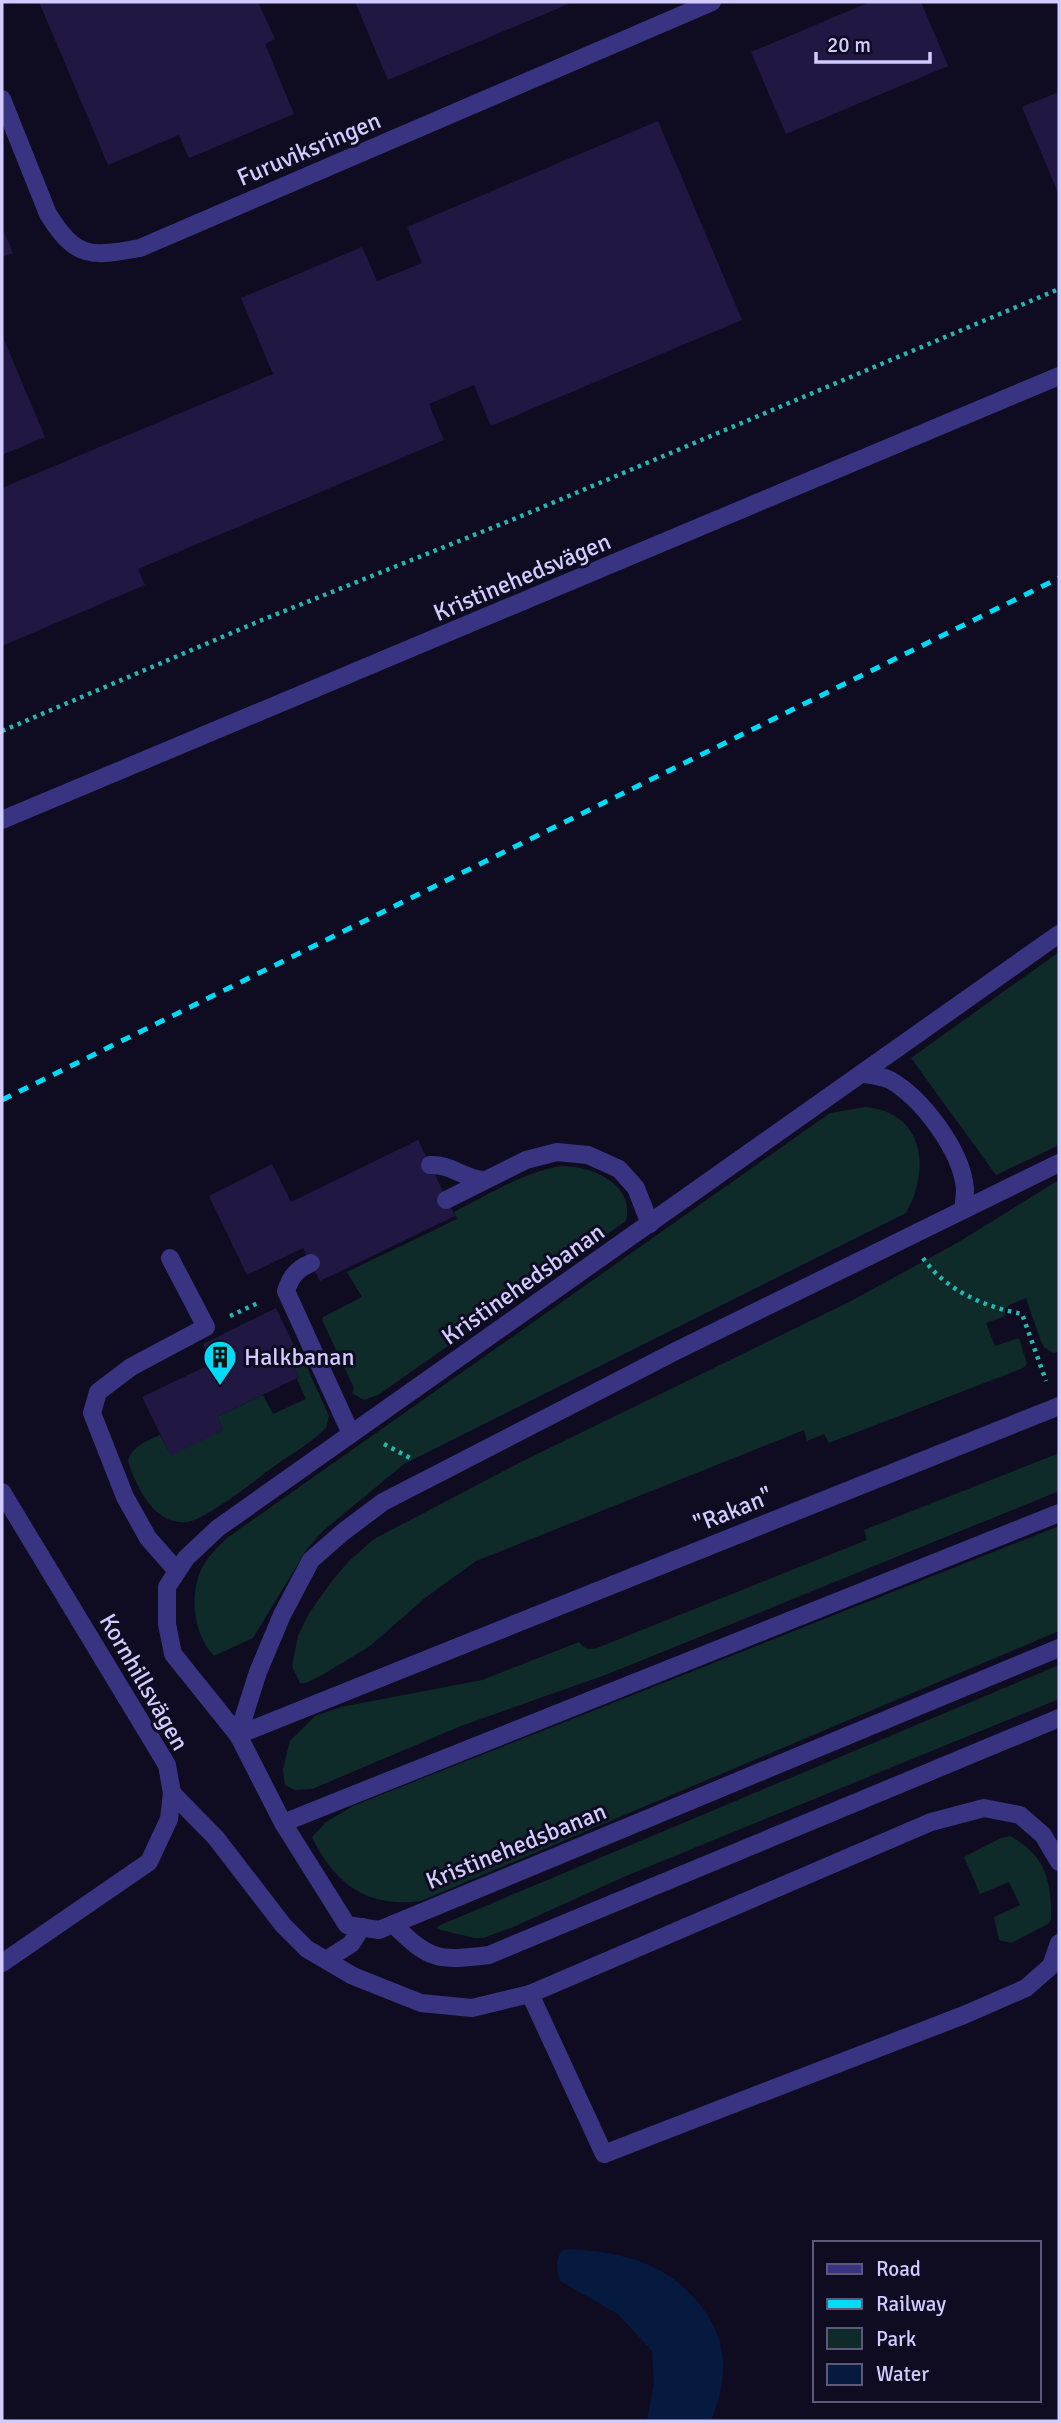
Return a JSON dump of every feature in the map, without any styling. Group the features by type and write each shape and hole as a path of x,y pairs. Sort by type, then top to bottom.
{"street":[{"name":"Furuviksringen","path":"2,99 48,214 57,229 72,246 87,253 113,253 140,248 712,2"},
{"name":"Kristinehedsvägen","path":"2,820 1059,376"},
{"name":"Kristinehedsbanan","path":"1059,934 218,1528 186,1558 167,1587 167,1624 173,1654 238,1735 282,1823 347,1925 379,1930 1059,1648"},
{"path":"864,1074 888,1079 909,1094 940,1130 958,1160 965,1188 963,1210"},
{"path":"446,1200 526,1160 557,1152 588,1155 620,1169 636,1188 650,1224"},
{"path":"238,1735 258,1672 282,1615 311,1560 342,1532 383,1502 674,1352 1059,1163"},
{"path":"430,1165 440,1165 465,1177 483,1180"},
{"path":"170,1258 206,1327 131,1367 98,1392 92,1413 125,1497 148,1538 177,1571"},
{"path":"311,1263 300,1267 291,1278 286,1291 356,1431"},
{"name":"\"Rakan\"","path":"238,1735 1057,1407"},
{"name":"Kornhillsvägen","path":"2,1492 167,1765 172,1793 169,1819 149,1862 2,1963"},
{"path":"282,1823 1059,1513"},
{"path":"393,1924 426,1953 450,1960 488,1955 1059,1718"},
{"path":"172,1793 216,1838 283,1925 307,1949 353,1976 421,2003 472,2008 530,1994 931,1822 984,1808 1020,1815 1043,1835 1059,1862"},
{"path":"326,1960 351,1944 362,1927"},
{"path":"530,1994 604,2154 964,2015 1026,1987 1051,1966 1059,1943"}],"path":[{"path":"2,731 262,620 519,517 1059,289"},
{"path":"909,1237 931,1271 952,1286 997,1310 1021,1314 1057,1407"},
{"path":"206,1327 286,1291"},
{"path":"356,1431 411,1458 429,1478"}],"green space":[{"path":"1059,952 1059,1145 996,1175 911,1058"},
{"path":"865,1107 885,1111 900,1119 917,1145 920,1161 918,1179 906,1213 404,1464 324,1530 307,1549 253,1638 214,1656 201,1637 195,1614 195,1590 204,1564 227,1538 830,1113"},
{"path":"562,1166 586,1169 608,1179 624,1196 626,1221 378,1395 364,1400 352,1393 354,1388 322,1320 323,1317 362,1297 347,1272 457,1219 454,1212 506,1185 533,1173"},
{"path":"1059,1180 1059,1352 1053,1353 1044,1347 1026,1298 1011,1304 1005,1309 1005,1316 986,1323 995,1346 1019,1338 1027,1364 1023,1368 829,1443 824,1434 807,1441 804,1430 476,1561 425,1598 370,1646 324,1674 306,1683 300,1683 292,1666 298,1636 308,1615 349,1561 374,1539 521,1462 851,1301 957,1243"},
{"path":"297,1345 329,1416 326,1428 229,1500 195,1519 175,1522 156,1511 141,1492 131,1471 128,1461 133,1451 160,1435 171,1455 223,1430 217,1417 263,1395 273,1414 306,1399 286,1351"},
{"path":"1059,1453 1059,1491 608,1674 461,1726 312,1789 295,1790 285,1785 283,1769 290,1741 315,1716 341,1707 482,1680 579,1642 586,1648 597,1648 867,1540 864,1530"},
{"path":"1059,1526 1059,1631 421,1901 385,1901 355,1890 331,1868 312,1837 326,1822 353,1806"},
{"path":"1059,1665 1059,1699 628,1875 511,1928 483,1938 437,1929 438,1926"},
{"path":"1010,1836 1032,1852 1039,1861 1048,1882 1051,1906 1051,1920 1048,1924 1011,1943 999,1940 994,1917 1020,1905 1009,1882 980,1894 964,1857"}],"water":[{"path":"570,2249 600,2252 640,2261 677,2282 701,2306 718,2336 722,2352 722,2382 711,2421 647,2421 654,2383 652,2351 618,2314 560,2281 558,2259 561,2251"}],"building":[{"path":"39,2 258,2 275,39 265,44 294,114 189,158 179,135 108,165"},
{"path":"355,2 573,2 388,80"},
{"path":"870,2 921,2 948,66 786,134 751,52"},
{"path":"1059,92 1059,195 1022,107"},
{"path":"658,121 742,320 491,426 474,385 429,404 444,440 138,569 145,585 2,646 2,488 273,374 241,298 362,247 377,281 422,263 407,227"},
{"path":"2,227 13,253 2,257"},
{"path":"2,335 45,437 2,455"},
{"path":"418,1140 455,1216 320,1281 303,1248 247,1275 209,1196 272,1164 291,1202"},
{"name":"Halkbanan","path":"276,1308 294,1346 285,1350 299,1377 217,1417 223,1430 171,1456 142,1397 213,1363 203,1344"}],"railway":[{"path":"2,1100 1059,578"}],"place":[{"name":"Halkbanan","path":"220,1387"}]}
